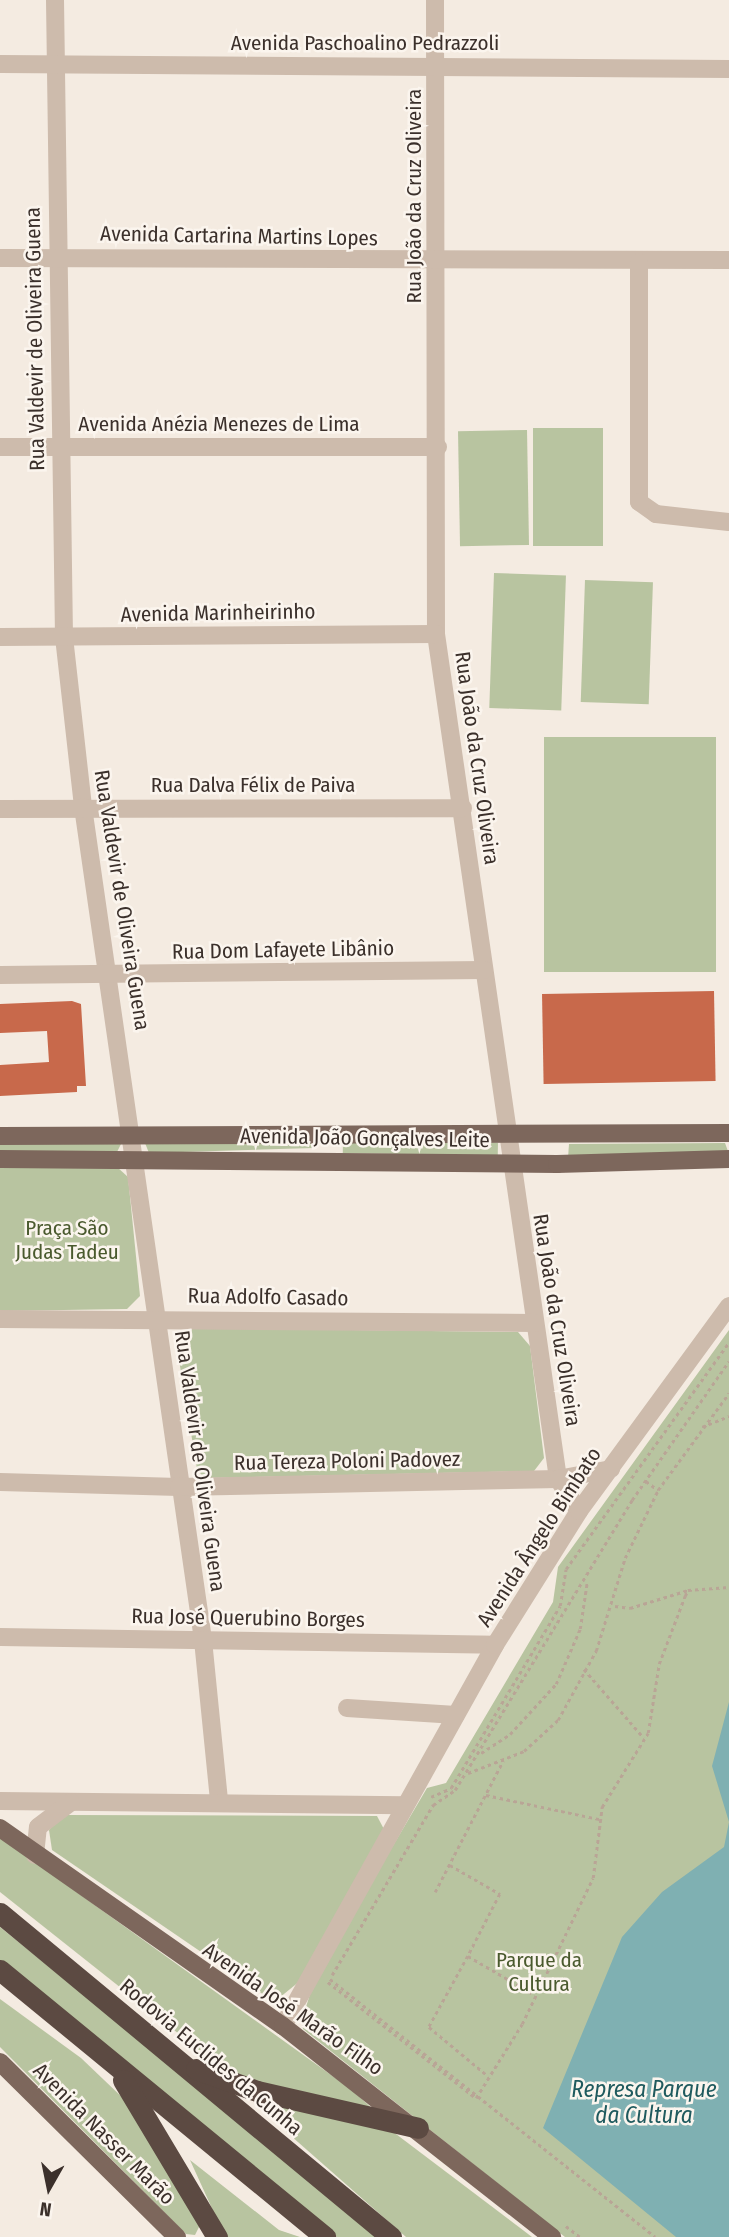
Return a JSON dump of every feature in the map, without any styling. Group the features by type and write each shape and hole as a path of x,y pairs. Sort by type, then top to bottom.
{"highway":[{"name":"Rodovia Euclides da Cunha","path":"0,1913 391,2237"},
{"path":"0,1970 325,2237"},
{"path":"172,2058 257,2091 418,2128"},
{"path":"107,2059 160,2134 217,2237"}],"main road":[{"name":"Avenida João Gonçalves Leite","path":"0,1136 330,1132 555,1136 729,1133"},
{"path":"329,1159 330,1132"},
{"path":"555,1136 557,1164"},
{"name":"Avenida João Gonçalves Leite","path":"0,1159 134,1157 557,1164 729,1158"},
{"name":"Avenida José Marão Filho","path":"0,1829 283,2026 555,2229"},
{"name":"Avenida Nasser Marão","path":"0,2062 177,2237"}],"street":[{"name":"Rua Valdevir de Oliveira Guena","path":"55,0 54,257 64,637 83,807 112,975 179,1487 204,1640 219,1800"},
{"name":"Rua João da Cruz Oliveira","path":"435,0 438,447 436,634 463,808 510,1163 558,1479 579,1511"},
{"name":"Avenida Paschoalino Pedrazzoli","path":"0,64 729,69"},
{"name":"Avenida Cartarina Martins Lopes","path":"0,258 436,262 729,260"},
{"path":"639,262 639,502 656,514 729,522"},
{"name":"Avenida Anézia Menezes de Lima","path":"0,447 438,447"},
{"name":"Avenida Marinheirinho","path":"0,638 436,634"},
{"name":"Rua Dalva Félix de Paiva","path":"0,809 463,808"},
{"name":"Rua Dom Lafayete Libânio","path":"0,975 484,970"},
{"name":"Avenida Ângelo Bimbato","path":"283,2026 495,1646 579,1511 729,1306"},
{"name":"Rua Adolfo Casado","path":"0,1319 157,1318 535,1323"},
{"name":"Rua Tereza Poloni Padovez","path":"0,1482 179,1487 558,1479 611,1469"},
{"name":"Rua José Querubino Borges","path":"0,1637 495,1646"},
{"path":"347,1708 456,1715"},
{"path":"34,1855 43,1820 78,1799"},
{"path":"0,1801 219,1800 405,1805"}],"path":[{"path":"655,2237 476,2098 325,1975 430,1797 452,1788 560,1606 566,1569 729,1342"},
{"path":"320,1991 433,1805 466,1773 587,1582 645,1481 729,1361"},
{"path":"466,1773 503,1761 546,1736 584,1670 615,1606 625,1558 658,1490 729,1393"},
{"path":"702,1427 729,1416"},
{"path":"645,1481 658,1490"},
{"path":"478,1755 510,1734 556,1684 580,1629 587,1582"},
{"path":"615,1606 630,1608 688,1590 729,1587"},
{"path":"476,2098 593,1878 599,1819 612,1783 644,1738 659,1664 688,1590"},
{"path":"584,1670 644,1738"},
{"path":"435,1892 503,1761"},
{"path":"486,1795 599,1819"},
{"path":"450,1865 500,1894 429,2027 488,2076"},
{"path":"468,1956 533,1995"},
{"path":"555,2229 580,2237"}],"green space":[{"path":"533,428 603,428 603,546 533,546"},
{"path":"527,430 529,545 460,546 458,431"},
{"path":"494,573 566,576 561,710 489,708"},
{"path":"585,580 653,582 649,704 581,702"},
{"path":"544,737 716,737 716,972 544,972"},
{"path":"343,1140 498,1143 498,1156 343,1153"},
{"path":"0,1142 122,1142 117,1152 0,1155"},
{"path":"145,1143 313,1143 313,1148 149,1153"},
{"path":"725,1143 729,1154 568,1158 569,1144"},
{"name":"Praça São Judas Tadeu","path":"117,1167 128,1177 140,1296 127,1309 0,1311 0,1168"},
{"path":"193,1328 518,1332 530,1346 544,1458 534,1471 204,1478 197,1469 177,1348"},
{"name":"Parque da Cultura","path":"729,1330 729,2237 565,2237 303,2029 302,2020 315,1978 427,1788 446,1783 553,1602 558,1567"},
{"path":"62,1815 377,1816 386,1833 300,1981 279,1998 267,1997 52,1850 49,1830"},
{"path":"0,1837 352,2090 377,2113 237,2080 0,1892"},
{"path":"0,1927 378,2237 337,2237 112,2054 0,1960"},
{"path":"0,1999 81,2058 125,2100 200,2225 195,2235 186,2234 0,2047"},
{"path":"278,2106 392,2131 532,2237 406,2237 274,2121 271,2108"},
{"path":"190,2160 279,2230 300,2237 225,2237"}],"water":[{"path":"729,1702 729,1822 712,1766"},
{"name":"Represa Parque da Cultura","path":"729,1822 729,2237 676,2237 543,2128 622,1937 662,1892 724,1847"}],"building":[{"path":"714,991 716,1081 544,1084 542,994"},
{"path":"72,1001 81,1004 86,1086 77,1086 77,1092 0,1096 0,1065 49,1062 47,1031 0,1033 0,1004"}]}
